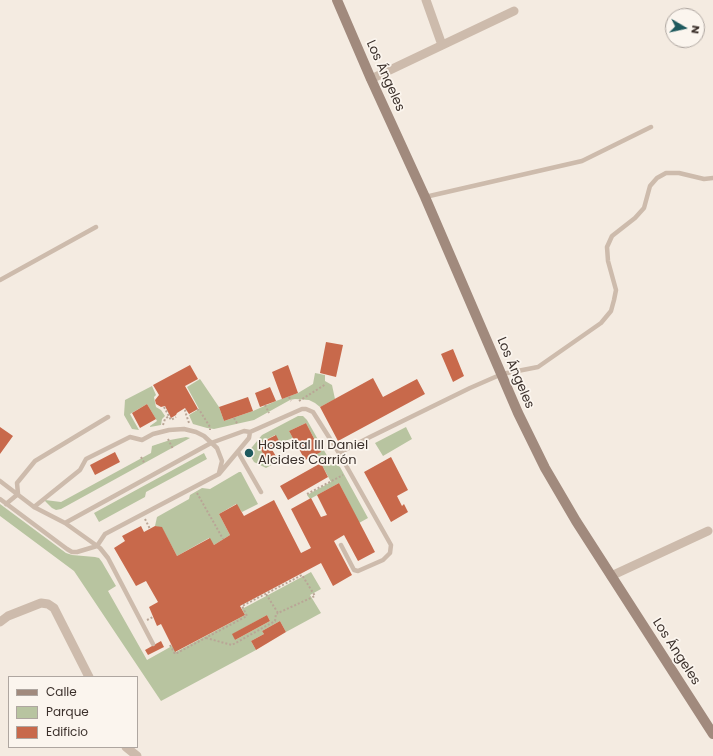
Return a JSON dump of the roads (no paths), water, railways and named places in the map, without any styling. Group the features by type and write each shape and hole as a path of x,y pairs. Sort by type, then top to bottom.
{"main road":[{"name":"Los Ángeles","path":"337,0 371,79 426,197 521,420 545,468 576,521 713,734"}],"street":[{"path":"426,0 442,45"},
{"path":"371,79 514,11"},
{"path":"611,576 708,531"},
{"path":"0,622 8,616 42,603 48,604 54,608 88,676"},
{"path":"127,748 136,756"}],"lane":[{"path":"426,197 582,160 651,127"},
{"path":"339,453 470,388 502,374 538,367 601,323 611,311 616,290 608,260 607,247 612,236 635,218 644,208 650,186 657,178 666,174 679,173 704,179 713,178"},
{"path":"0,280 96,227"},
{"path":"65,523 211,443 244,431 250,432 302,409 306,409 313,412 339,453 391,545 390,553 383,560 358,571 354,570 341,546"},
{"path":"18,494 17,483 34,461 108,417"},
{"path":"34,507 80,470 86,459 130,437 142,440 153,434 168,430 184,430 196,432 204,436 217,448 222,461 219,474"},
{"path":"0,499 67,549 72,552 77,552 97,546 105,534 219,474 249,438 250,432"},
{"path":"238,452 261,492"},
{"path":"0,481 34,507 65,523 100,548 108,558 154,644"},
{"path":"6,504 18,494"}],"place":[{"name":"Hospital III Daniel Alcides Carrión","path":"249,453"}]}
